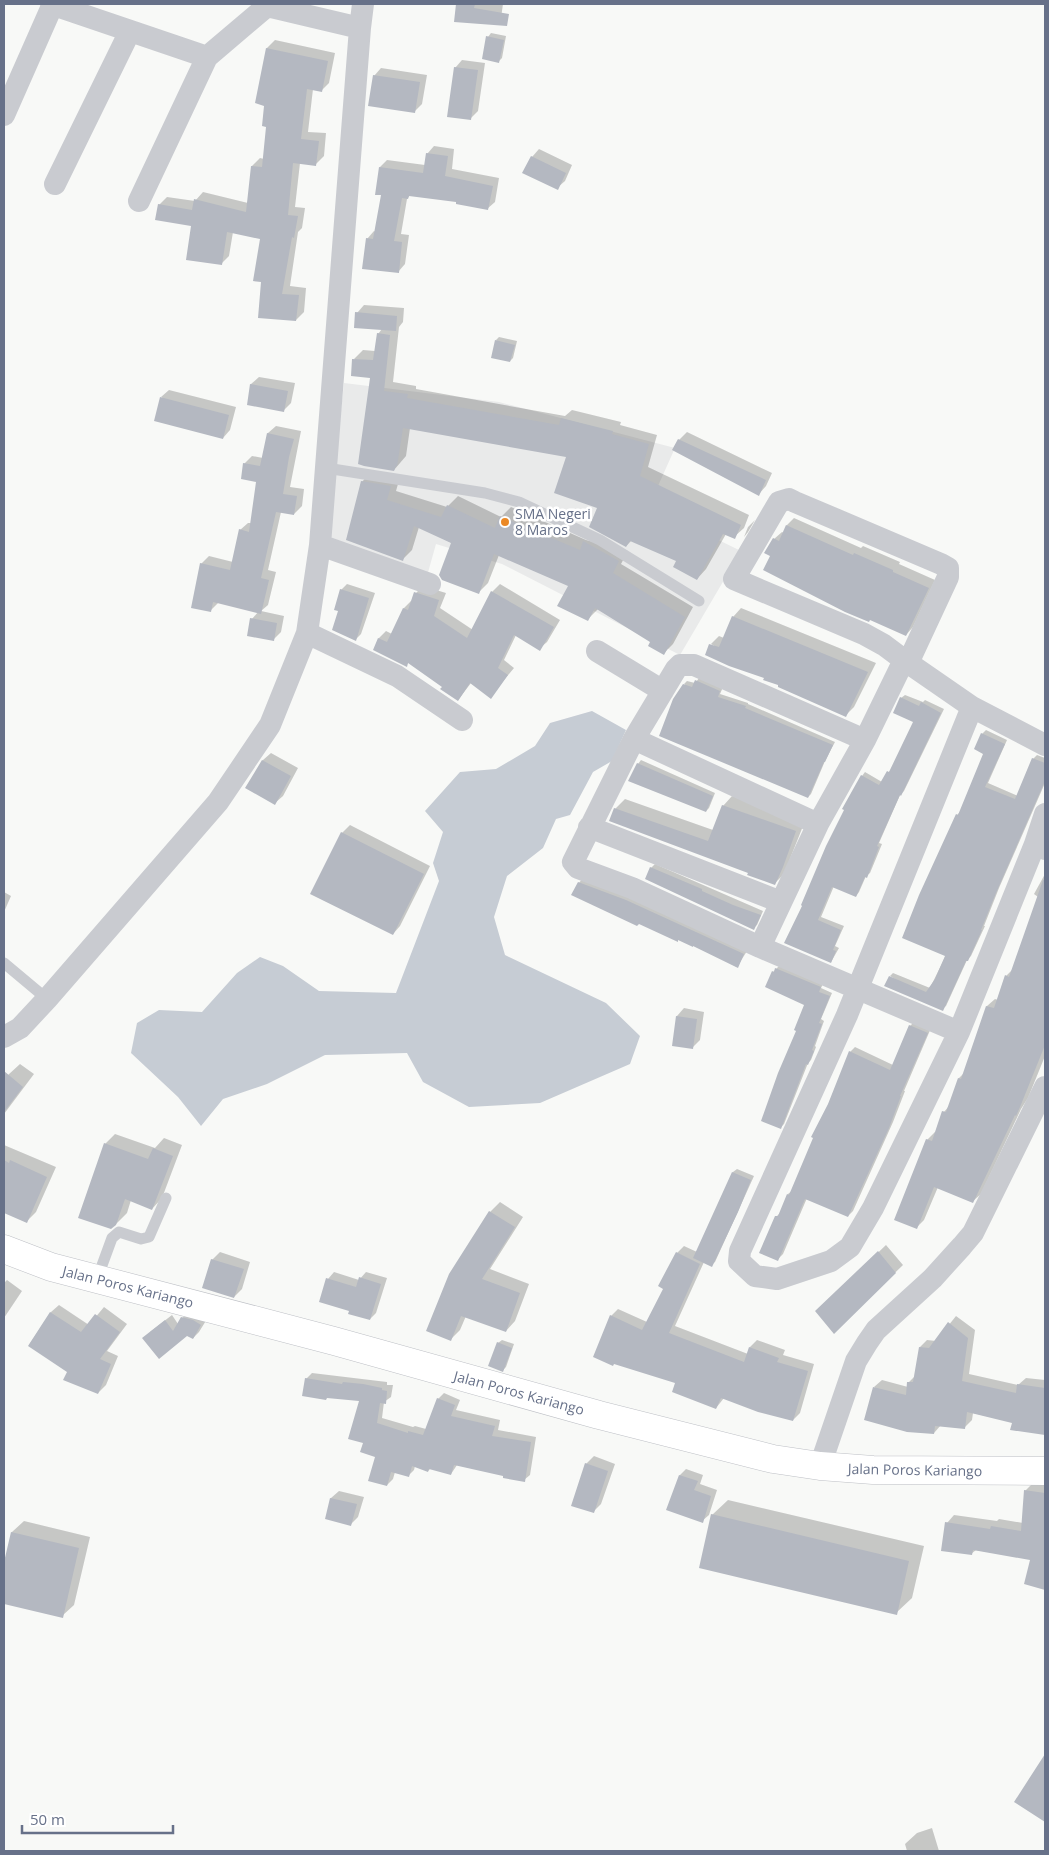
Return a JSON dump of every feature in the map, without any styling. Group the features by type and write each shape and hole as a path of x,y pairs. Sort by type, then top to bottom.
{"main road":[{"name":"Jalan Poros Kariango","path":"4,1249 51,1267 334,1341 599,1415 773,1459 820,1466 873,1470 1045,1471"}],"street":[{"path":"4,115 52,4 207,57"},
{"path":"4,1037 20,1028 47,999 218,802 270,725 307,634 320,545 360,28 364,4"},
{"path":"139,200 207,57 267,6 360,28"},
{"path":"55,184 130,31"},
{"path":"760,946 818,824 865,740 906,662 948,578 948,568 941,564 789,499 779,502 734,579 864,634 884,645 906,662 972,707 1045,745"},
{"path":"320,545 430,584"},
{"path":"307,634 398,676 462,720"},
{"path":"597,651 663,691"},
{"path":"865,740 694,665 680,665 634,739 573,862 578,868 632,888 959,1032"},
{"path":"972,707 847,1015 740,1250 740,1261 755,1276 777,1279 831,1261 850,1246 873,1208 959,1032 1040,846 1045,814"},
{"path":"634,739 818,824"},
{"path":"589,827 782,902"},
{"path":"820,1466 856,1361 866,1343 876,1330 939,1272 972,1232 1045,1087"}],"lane":[{"path":"326,468 485,493 519,502 600,540 699,601"},
{"path":"4,963 47,999"},
{"path":"97,1279 112,1238 119,1232 141,1239 148,1237 166,1198"}],"shaded area":[{"name":"SMA Negeri 8 Maros","path":"344,383 499,402 675,448 649,506 741,551 680,655 502,564 436,544 427,576 327,538"},
{"path":"592,711 626,730 612,761 593,772 570,815 556,819 543,848 507,876 494,917 505,955 606,1003 640,1036 630,1064 540,1103 469,1107 423,1082 407,1053 325,1055 267,1084 223,1099 201,1126 178,1097 131,1053 137,1023 159,1010 202,1012 237,973 260,957 283,966 319,991 396,993 439,881 433,863 443,832 425,811 460,772 496,769 535,746 550,723"}],"building":[{"path":"456,4 475,4 474,8 509,14 507,26 454,22"},
{"path":"486,36 504,40 499,63 482,59"},
{"path":"266,48 328,61 322,92 307,89 301,139 319,141 316,166 293,163 288,215 298,216 294,238 292,237 282,294 299,295 296,321 258,318 261,282 253,281 260,239 227,232 222,265 186,260 191,226 155,220 158,204 192,210 194,199 246,212 251,166 262,167 266,127 262,126 264,106 255,103"},
{"path":"454,67 478,70 471,120 447,117"},
{"path":"373,75 420,82 415,113 368,106"},
{"path":"426,153 448,156 445,176 493,186 488,210 456,204 456,202 409,196 408,199 402,198 394,241 402,242 399,273 362,269 366,238 373,239 381,195 375,195 379,167 423,173"},
{"path":"531,156 566,173 558,190 522,173"},
{"path":"355,312 397,316 396,331 354,328"},
{"path":"377,333 390,335 384,391 408,394 407,398 559,425 561,418 613,431 612,434 649,444 640,476 741,525 735,539 723,534 697,580 673,567 676,561 630,541 626,547 589,527 597,508 554,493 566,457 403,428 397,466 394,471 358,464 370,378 351,376 352,359 373,360"},
{"path":"495,340 515,345 510,362 491,358"},
{"path":"250,384 288,391 284,412 247,405"},
{"path":"160,397 229,415 223,439 154,421"},
{"path":"267,433 294,439 283,494 297,496 294,515 276,512 261,578 269,580 261,614 213,602 211,612 191,608 200,563 230,570 239,529 249,532 256,482 241,479 243,463 260,466"},
{"path":"678,439 766,480 759,496 672,450"},
{"path":"361,481 391,486 387,500 441,517 447,505 495,528 500,516 580,550 583,541 619,561 613,573 685,617 664,655 648,646 650,642 595,608 588,621 557,606 568,586 494,554 479,594 442,580 439,575 451,543 414,526 403,561 346,540"},
{"path":"786,525 853,555 854,553 893,570 893,572 929,588 906,636 870,620 869,622 845,612 763,570 770,556 764,553 773,538 779,541"},
{"path":"340,589 369,598 356,641 332,630 338,611 334,610"},
{"path":"491,591 554,627 540,651 514,635 498,668 508,675 491,699 470,683 458,701 408,663 407,667 373,650 378,638 387,642 403,608 408,610 414,592 439,600 434,616 467,638"},
{"path":"732,616 868,672 846,717 778,687 778,685 763,680 764,678 729,666 705,655 709,644 719,647"},
{"path":"250,618 277,623 274,641 247,636"},
{"path":"695,680 720,691 718,697 746,706 745,708 833,745 808,798 659,736 673,699 683,684 692,687"},
{"path":"900,697 919,706 921,702 941,713 900,795 877,846 879,847 867,878 865,877 856,897 832,887 818,920 841,930 833,950 836,951 831,963 784,943 802,906 826,846 844,810 842,809 861,775 879,785 887,771 889,772 913,722 893,713"},
{"path":"981,733 1005,744 985,787 1015,799 1032,758 1045,763 1045,781 996,893 982,930 943,1011 884,986 889,976 926,992 935,979 945,956 902,938 919,895 956,814 958,815 983,754 974,749"},
{"path":"262,760 291,776 275,805 245,788"},
{"path":"637,763 713,796 706,812 628,781"},
{"path":"722,805 796,831 775,885 609,821 614,808 708,841"},
{"path":"341,832 424,874 393,935 310,894"},
{"path":"650,867 702,889 702,891 733,905 761,915 754,930 645,879"},
{"path":"1043,880 1045,880 1045,1045 1020,1107 973,1203 934,1187 917,1229 894,1220 926,1139 932,1141 942,1111 946,1112 958,1078 961,1079 986,1006 994,1008 1005,975 1009,977"},
{"path":"578,882 626,900 744,954 738,968 693,946 678,940 678,942 639,924 637,926 571,895"},
{"path":"775,968 821,987 819,992 830,996 819,1023 822,1024 812,1050 814,1051 808,1065 806,1064 781,1129 761,1121 778,1073 796,1031 794,1030 804,1005 765,987"},
{"path":"676,1016 697,1019 693,1049 672,1046"},
{"path":"909,1025 928,1033 900,1096 889,1128 848,1217 805,1199 778,1261 759,1253 775,1216 778,1216 787,1194 789,1195 813,1138 811,1137 828,1104 849,1051 890,1070"},
{"path":"4,1071 23,1087 4,1112"},
{"path":"104,1143 148,1159 153,1148 173,1156 152,1210 125,1199 116,1225 111,1229 78,1218"},
{"path":"4,1160 9,1163 10,1160 47,1177 27,1223 4,1213"},
{"path":"732,1172 751,1180 712,1267 693,1258"},
{"path":"489,1211 515,1227 482,1279 520,1293 506,1332 461,1316 451,1341 426,1331 449,1274"},
{"path":"878,1251 896,1273 834,1334 815,1311"},
{"path":"676,1252 700,1264 669,1333 744,1362 749,1347 779,1358 777,1362 808,1371 793,1421 758,1412 721,1398 716,1409 672,1392 675,1383 614,1364 613,1366 593,1357 610,1315 642,1330 663,1289 658,1286"},
{"path":"211,1259 244,1269 234,1298 202,1288"},
{"path":"359,1277 381,1284 370,1320 348,1314 349,1311 319,1302 326,1278 356,1287"},
{"path":"50,1312 81,1332 95,1314 120,1332 100,1359 111,1364 98,1394 63,1380 67,1372 28,1346"},
{"path":"181,1317 193,1320 201,1325 193,1339 187,1336 159,1359 142,1338 165,1320 173,1331"},
{"path":"948,1322 968,1338 962,1381 1016,1393 1017,1384 1045,1388 1045,1435 1010,1430 1012,1423 967,1412 965,1429 935,1426 934,1434 907,1432 864,1420 873,1387 906,1395 907,1382 913,1382 919,1347 929,1348"},
{"path":"497,1342 512,1348 503,1372 488,1366"},
{"path":"305,1378 342,1384 343,1382 363,1384 382,1388 382,1390 387,1391 386,1404 380,1403 377,1423 408,1433 408,1431 423,1435 437,1398 455,1405 451,1416 495,1426 492,1436 531,1442 525,1482 454,1465 451,1475 429,1469 428,1472 412,1466 409,1477 391,1472 387,1486 368,1481 375,1457 360,1452 363,1443 348,1439 359,1401 327,1398 326,1400 302,1396"},
{"path":"585,1463 608,1471 594,1513 571,1506"},
{"path":"679,1475 698,1481 694,1490 711,1496 703,1523 666,1510"},
{"path":"1024,1490 1045,1493 1045,1590 1024,1584 1030,1560 973,1550 972,1555 941,1551 945,1522 990,1529 991,1526 1021,1531"},
{"path":"330,1498 357,1504 351,1526 325,1519"},
{"path":"711,1514 909,1561 897,1615 699,1568"},
{"path":"11,1532 79,1548 63,1618 4,1604 4,1562"},
{"path":"1045,1754 1045,1822 1014,1802"}],"place":[{"name":"SMA Negeri 8 Maros","path":"505,522"}]}
